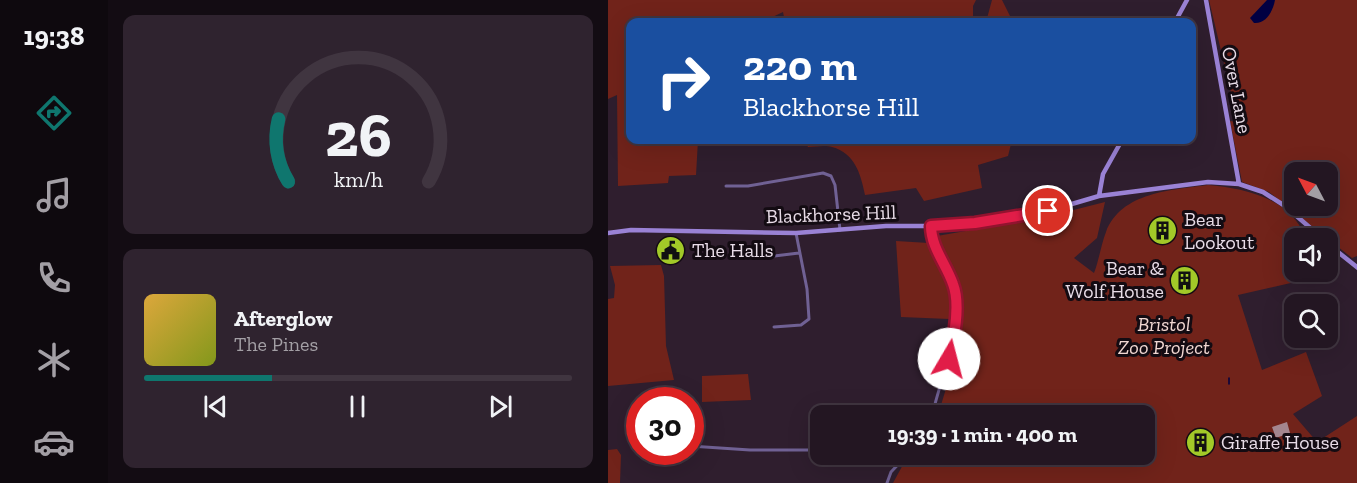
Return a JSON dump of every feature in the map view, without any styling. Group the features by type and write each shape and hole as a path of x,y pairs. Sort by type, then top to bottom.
{"main road":[{"path":"1177,18 1187,0"},
{"name":"Over Lane","path":"1206,0 1239,184"},
{"path":"1099,196 1103,174 1120,144"},
{"name":"Blackhorse Hill","path":"608,232 631,230 796,233 886,226 975,223 1048,211 1099,196 1208,182 1239,184 1257,189 1274,198 1310,228"},
{"path":"1338,252 1358,268"}],"street":[{"path":"726,186 748,186 828,174 833,178 835,184 840,230"},
{"path":"931,226 932,235 952,281 956,299 952,350 935,405"},
{"path":"774,327 801,325 809,319 807,289 796,233"},
{"path":"766,257 799,253"},
{"path":"780,326 780,333"},
{"path":"704,447 810,450"},
{"path":"887,483 897,465"}],"green space":[{"path":"608,0 976,0 973,6 973,18 784,18 783,12 770,18 626,18 626,144 698,144 696,175 669,176 668,183 618,186 617,95 608,99"},
{"path":"992,0 1002,0 1011,18 987,18"},
{"path":"1209,0 1357,0 1357,256 1352,258 1338,247 1338,228 1314,228 1299,216 1338,216 1338,162 1284,162 1284,204 1269,192 1242,182 1230,121 1238,122"},
{"path":"806,144 1011,144 1008,156 978,165 982,188 924,201 916,188 865,195 856,166 846,154 829,146 808,147"},
{"name":"Bristol Zoo Project","path":"1208,185 1251,193 1279,205 1284,209 1284,216 1292,216 1299,225 1300,228 1284,228 1284,282 1295,282 1238,295 1262,370 1306,352 1322,396 1293,414 1317,442 1357,416 1357,483 893,483 903,465 1155,465 1155,405 941,405 961,339 963,294 937,236 1050,216 1105,202 1097,238 1074,258 1094,273 1106,232 1113,219 1123,208 1149,195"},
{"path":"896,241 929,243 941,262 953,291 953,315 949,319 901,317"},
{"path":"661,265 664,276 666,346 674,380 608,386 608,299 614,298 615,285 610,266"},
{"path":"748,374 751,400 704,402 702,376"},
{"path":"617,449 621,455 620,483 608,483 608,450"}],"shaded area":[{"path":"1267,0 1275,0 1271,12 1262,21 1254,23 1250,18"}],"building":[{"path":"1287,422 1290,433 1276,438 1272,427"},
{"name":"Giraffe House","path":"1197,434 1211,440 1207,450 1189,443"}],"waterway":[{"path":"1229,378 1229,384"}],"place":[{"name":"Bear Lookout","path":"1163,230"},
{"name":"The Halls","path":"671,250"},
{"name":"Bear & Wolf House","path":"1185,280"},
{"name":"Giraffe House","path":"1200,442"}],"route":[{"path":"949,359 956,309 955,290 938,253 931,226 975,223 1048,211"}]}
